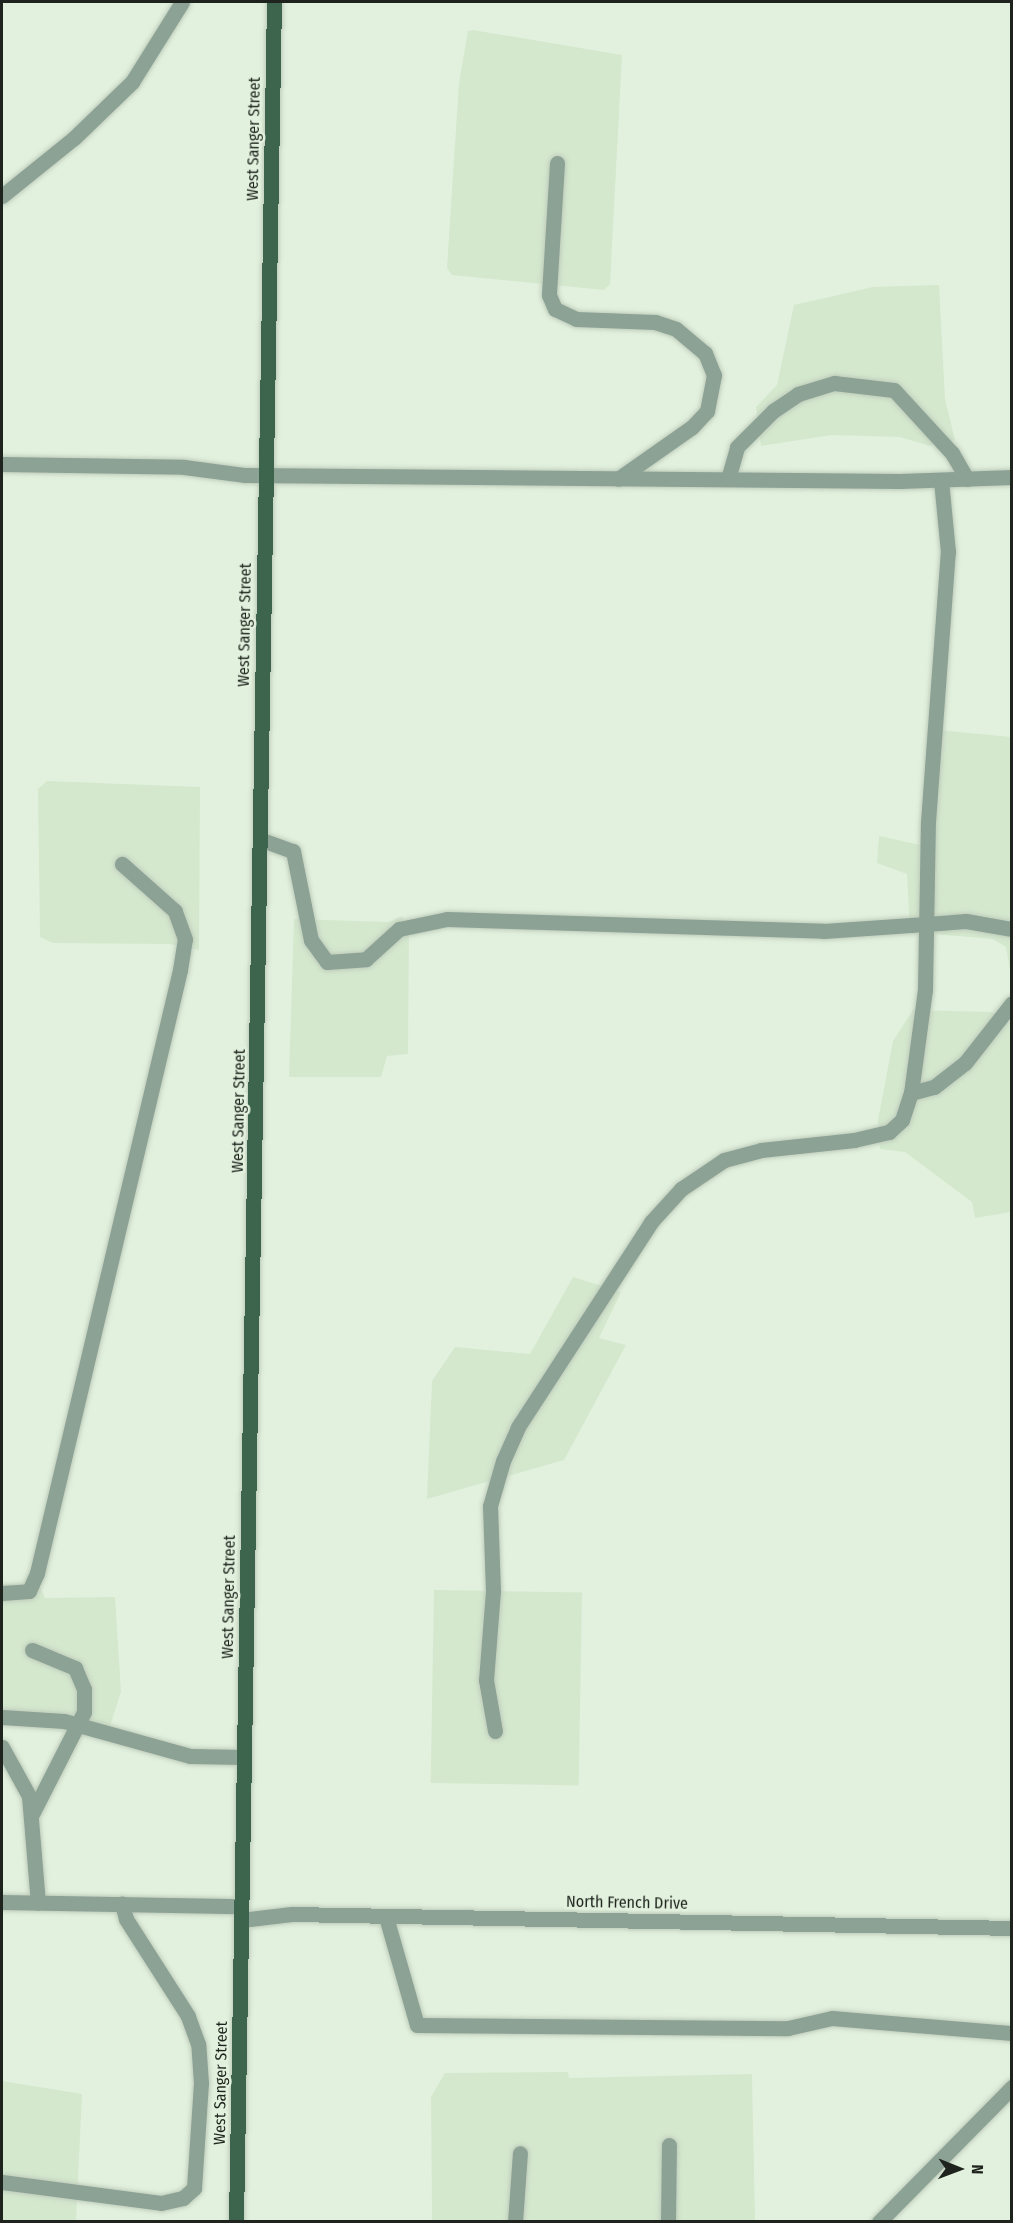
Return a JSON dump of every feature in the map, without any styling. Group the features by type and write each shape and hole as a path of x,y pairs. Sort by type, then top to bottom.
{"main road":[{"name":"West Sanger Street","path":"236,2222 262,840 274,2"}],"street":[{"path":"2,196 74,138 132,82 182,2"},
{"path":"557,163 549,295 555,309 576,319 655,322 676,329 705,353 714,375 707,411 693,427 618,479"},
{"path":"728,478 737,447 773,411 798,394 834,383 894,390 952,453 967,479"},
{"path":"2,464 267,475 941,480 1011,477"},
{"path":"495,1731 486,1680 493,1591 490,1506 503,1461 518,1427 651,1222 681,1189 724,1161 761,1150 889,1132 902,1120 911,1093 923,1012 924,922 946,604 941,480"},
{"path":"262,840 293,851 311,940 327,962 366,959 399,929 447,919 824,931 924,922 966,921 1011,929"},
{"path":"2,1593 28,1591 38,1573 180,970 185,939 175,911 122,864"},
{"path":"911,1093 934,1087 965,1063 1011,1004"},
{"path":"32,1650 75,1668 84,1689 84,1712 32,1814"},
{"path":"2,1717 77,1725 190,1756 244,1757"},
{"path":"2,1747 20,1774 32,1814 38,1903"},
{"name":"North French Drive","path":"2,1902 122,1904 241,1913 386,1917 1011,1928"},
{"path":"2,2182 161,2203 183,2198 194,2188 201,2083 198,2044 188,2016 126,1920 122,1904"},
{"path":"386,1917 417,2025 788,2028 832,2018 1011,2033"},
{"path":"879,2222 1011,2087"},
{"path":"668,2222 669,2145"},
{"path":"515,2222 520,2153"}],"shaded area":[{"path":"468,31 622,55 610,284 604,290 452,275 447,268 459,83"},
{"path":"939,285 945,399 955,440 930,446 900,437 832,435 761,446 756,407 777,385 794,305 873,287"},
{"path":"928,729 1011,737 1011,976 1006,947 993,939 910,932 907,874 877,863 879,836 920,845"},
{"path":"47,781 200,787 199,950 170,944 53,943 40,937 38,789"},
{"path":"402,916 409,935 408,1054 387,1056 381,1077 289,1077 294,919 389,922"},
{"path":"913,1010 992,1012 1010,1023 1011,1212 975,1218 972,1202 905,1152 880,1149 878,1120 893,1041"},
{"path":"573,1277 621,1292 599,1338 626,1345 564,1460 427,1499 432,1381 455,1347 530,1354"},
{"path":"2,1584 40,1586 45,1598 115,1597 121,1692 110,1726 2,1709"},
{"path":"434,1590 582,1593 579,1786 431,1783"},
{"path":"568,2072 569,2078 752,2074 755,2221 432,2221 431,2097 445,2073"},
{"path":"2,2081 82,2094 76,2221 2,2222"}]}
